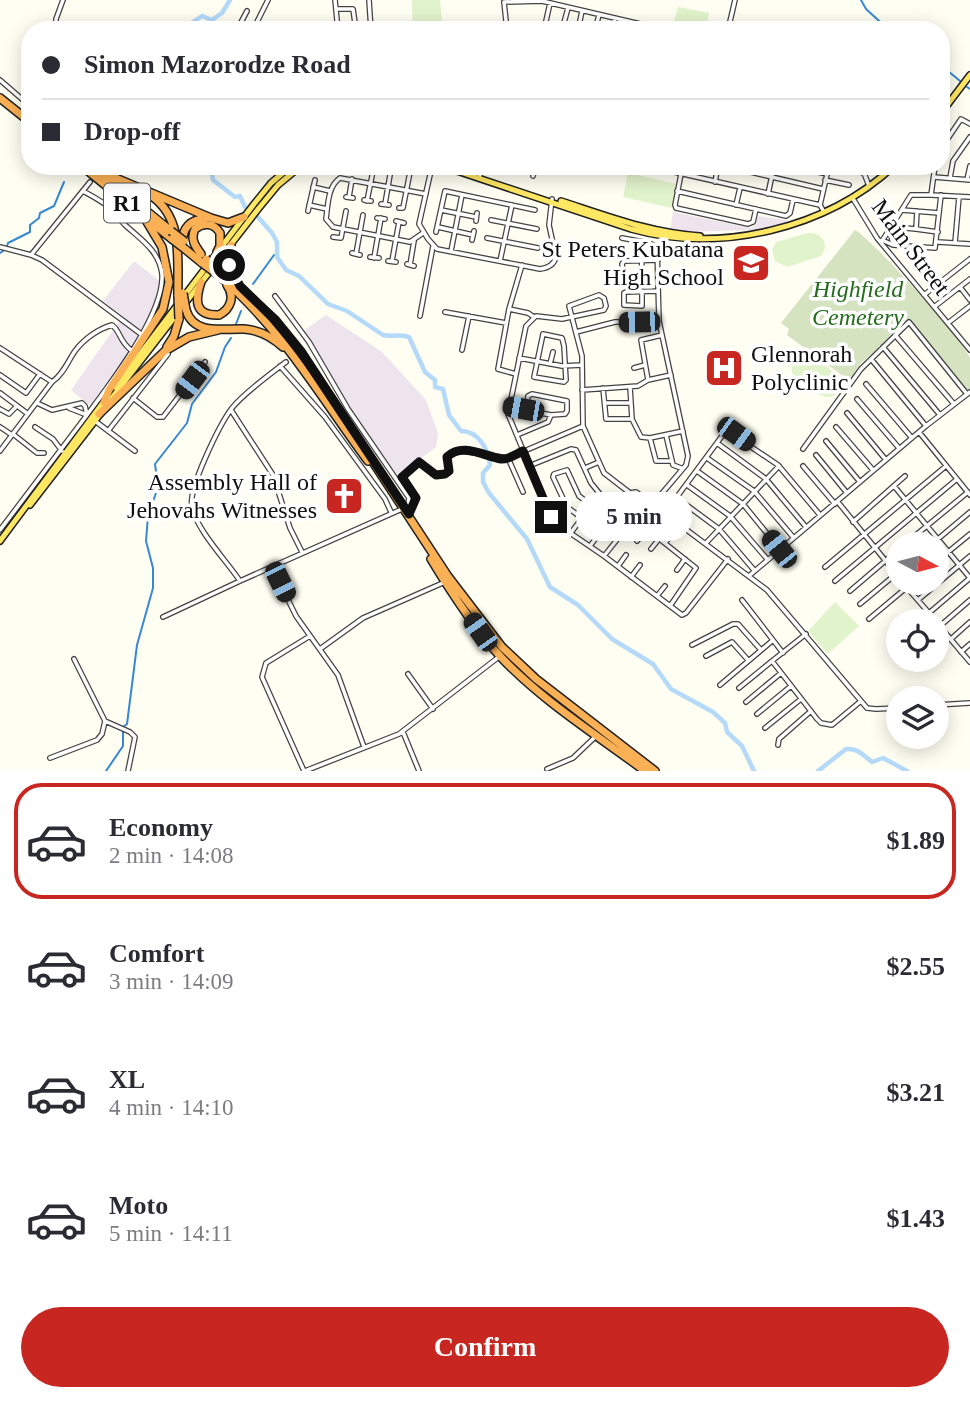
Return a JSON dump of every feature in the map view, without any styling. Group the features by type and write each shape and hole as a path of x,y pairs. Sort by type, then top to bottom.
{"highway":[{"path":"0,95 21,110"},
{"path":"0,95 21,114"},
{"name":"R1","path":"93,175 172,239 203,259 255,309 296,357 406,511"},
{"name":"R1","path":"107,175 172,230 184,245"},
{"path":"114,175 211,218 228,223 247,219"},
{"path":"144,190 167,209 175,228 181,294 188,316 196,325 218,330"},
{"path":"104,402 109,390 163,309 169,282 162,247 144,217"},
{"path":"167,353 179,319 183,231 191,222 211,218"},
{"path":"203,259 193,243 192,233 195,229 207,224 220,233 217,252"},
{"path":"231,244 229,265 240,286"},
{"path":"201,282 196,298 198,306 208,315 215,316 224,312 232,299 231,290 220,275"},
{"name":"R1","path":"220,275 240,286 275,320 301,352 406,511 448,581 500,656 531,685 645,771"},
{"path":"97,417 167,353 189,337 218,330 244,329 259,332 275,340 296,357"},
{"name":"R1","path":"448,581 517,663 655,771"}],"main road":[{"path":"950,101 970,75"},
{"path":"0,541 217,252 247,219 271,183 280,175"},
{"path":"257,206 290,175"},
{"path":"472,175 649,230 717,237 770,231 824,212 852,197 883,175"},
{"path":"474,175 479,177"},
{"path":"16,520 41,493 231,244 247,219"}],"street":[{"path":"56,21 62,0"},
{"path":"258,21 268,0"},
{"path":"335,0 337,21"},
{"path":"369,0 371,21"},
{"path":"506,21 504,1 530,0 628,21"},
{"path":"730,21 735,0"},
{"path":"546,21 550,4"},
{"path":"564,21 568,8"},
{"path":"336,9 353,9 355,21"},
{"path":"242,21 247,11"},
{"path":"580,21 582,11"},
{"path":"597,21 599,15"},
{"path":"0,80 21,98"},
{"path":"950,135 961,119 970,124"},
{"path":"950,178 952,163 970,137"},
{"path":"931,195 934,177 969,180 970,166"},
{"path":"367,201 372,175"},
{"path":"385,204 391,175"},
{"path":"403,208 408,175"},
{"path":"430,175 419,224 433,246 451,251 544,269 556,260 549,225 552,200"},
{"path":"681,175 676,208 748,224 753,222 756,209"},
{"path":"685,175 820,205"},
{"path":"715,182 716,175"},
{"path":"763,175 823,189"},
{"path":"824,212 820,205 827,175"},
{"path":"865,175 869,186"},
{"path":"414,241 333,227 327,221 330,191 336,180 344,177 426,194"},
{"path":"768,194 771,177"},
{"path":"349,197 352,179"},
{"path":"314,180 309,208 327,209"},
{"path":"825,180 849,185"},
{"path":"31,255 90,182"},
{"path":"313,187 330,191"},
{"path":"736,205 740,188"},
{"path":"1,528 88,415 131,351 155,310 161,291 162,274 152,249 123,223 116,212 83,191"},
{"path":"473,235 437,230 445,191 535,210"},
{"path":"677,191 786,216 790,213 793,200"},
{"path":"941,195 938,242 933,249 893,245 881,241 914,194 941,195 960,197 970,197"},
{"path":"451,251 462,195"},
{"name":"Main Street","path":"852,197 881,241 970,351"},
{"path":"955,243 960,197"},
{"path":"500,261 512,205"},
{"path":"441,210 476,217"},
{"path":"902,210 939,213"},
{"path":"332,237 340,238 345,211"},
{"path":"916,229 917,211"},
{"path":"356,254 364,215"},
{"path":"374,258 381,218"},
{"path":"490,220 537,229"},
{"path":"392,261 400,222"},
{"path":"891,228 938,232"},
{"path":"891,228 893,245"},
{"path":"410,265 414,241 424,233"},
{"path":"622,238 655,245 662,335 688,456 686,465 653,504"},
{"path":"486,239 538,248"},
{"path":"938,242 970,244"},
{"path":"419,316 433,246"},
{"path":"4,248 31,255 60,272 141,334"},
{"path":"924,295 970,259"},
{"path":"642,260 641,275 624,276 623,262 642,260 658,260"},
{"path":"516,374 498,369 509,309 522,265"},
{"path":"934,307 970,279"},
{"path":"960,287 970,300"},
{"path":"642,292 642,306 624,306 624,293 659,291"},
{"path":"509,309 534,317 572,318 604,310 604,298 599,295 570,304 572,318 582,356 583,426 606,476 630,493"},
{"path":"275,296 309,342 348,409 409,498 406,511"},
{"path":"948,323 969,310"},
{"path":"445,312 506,323"},
{"path":"462,350 469,316"},
{"path":"534,317 526,326 509,418 551,517 570,534 618,566 680,614 686,613 728,559"},
{"path":"576,332 615,322 660,321"},
{"path":"750,575 926,426 969,393 909,322 871,359 803,449"},
{"path":"0,450 52,382 59,377 81,344 112,325 116,328 120,341 131,351"},
{"path":"541,335 562,338 565,366 564,382 535,378 541,335"},
{"path":"648,380 641,340 662,335"},
{"path":"895,335 954,404"},
{"path":"303,347 309,342"},
{"path":"883,347 940,415"},
{"path":"0,348 52,382"},
{"path":"550,364 553,352"},
{"path":"108,431 167,353"},
{"path":"519,358 565,366 582,365"},
{"path":"871,359 926,426"},
{"path":"133,398 157,417 163,417 205,362"},
{"path":"240,581 201,526 191,504 196,480 231,410 286,362"},
{"path":"634,368 645,365"},
{"path":"280,366 325,417 385,499 391,512"},
{"path":"0,375 26,393 40,374"},
{"path":"582,390 630,387 671,375"},
{"path":"866,384 912,438"},
{"path":"630,387 632,419 641,437 650,438 683,430"},
{"path":"603,388 606,419 632,419"},
{"path":"0,393 29,414"},
{"path":"509,407 551,415 566,413 566,400 530,395 526,410"},
{"path":"857,399 899,449"},
{"path":"37,403 52,410 82,403 88,415"},
{"path":"605,403 631,403"},
{"path":"0,409 9,414 17,406"},
{"path":"69,408 88,415"},
{"path":"231,410 274,475 290,528 302,552"},
{"path":"847,413 886,460"},
{"path":"517,435 548,422 551,415"},
{"path":"97,417 108,431 135,451"},
{"path":"163,617 391,512 406,511 416,498 402,477 418,463 436,475 445,474 449,471 447,457 454,451 461,449 502,459 508,458 583,426"},
{"path":"0,427 37,453 44,453"},
{"path":"35,427 53,439 62,451"},
{"path":"836,427 873,471"},
{"path":"919,432 969,494 920,532"},
{"path":"665,513 722,436 736,434 779,466 821,515"},
{"path":"666,435 674,466 681,468"},
{"path":"650,438 656,461 672,461"},
{"path":"827,441 860,482"},
{"path":"717,443 766,479 806,527"},
{"path":"529,466 574,448 591,483 600,493 570,534"},
{"path":"816,455 847,493"},
{"path":"508,458 523,492"},
{"path":"707,458 754,491 793,537"},
{"path":"585,468 599,462"},
{"path":"706,543 779,466"},
{"path":"803,466 885,561 850,591"},
{"path":"825,567 946,466"},
{"path":"582,518 567,507 553,475 567,470 579,496 592,506"},
{"path":"697,471 743,504 779,549"},
{"path":"853,522 905,476"},
{"path":"835,581 957,479"},
{"path":"687,485 730,516 767,560"},
{"path":"894,486 932,532"},
{"path":"590,547 630,493 636,492 750,575 806,634 861,701 872,709 886,708"},
{"path":"677,498 719,529 754,570"},
{"path":"946,532 970,512"},
{"path":"604,556 631,521 634,520 647,529 696,567 670,606"},
{"path":"665,544 680,524"},
{"path":"637,541 647,529"},
{"path":"949,551 970,534"},
{"path":"651,549 659,539"},
{"path":"934,609 970,578 949,553"},
{"path":"618,566 626,555"},
{"path":"918,600 970,556"},
{"path":"677,570 685,559"},
{"path":"631,577 640,565"},
{"path":"272,566 296,616 338,675 365,747"},
{"path":"320,649 363,618 448,581"},
{"path":"860,604 886,583"},
{"path":"657,596 665,586"},
{"path":"869,619 894,595"},
{"path":"914,595 926,609"},
{"path":"742,600 783,653"},
{"path":"949,615 970,600"},
{"path":"951,639 970,622"},
{"path":"692,645 738,624 761,650"},
{"path":"739,688 806,634"},
{"path":"310,636 266,663 262,677 304,771 403,732 500,656"},
{"path":"949,637 970,662"},
{"path":"720,685 772,641"},
{"path":"706,656 732,642 748,660"},
{"path":"961,652 970,644"},
{"path":"50,758 97,740 102,734 105,721 74,659"},
{"path":"772,661 820,722 832,725 861,701"},
{"path":"746,702 782,673"},
{"path":"408,674 433,709"},
{"path":"757,714 791,686"},
{"path":"765,728 801,699"},
{"path":"949,704 970,703"},
{"path":"778,745 779,739 811,711"},
{"path":"105,721 135,737 128,771"},
{"path":"403,732 419,771"},
{"path":"547,769 573,758 597,735"}],"shaded area":[{"path":"673,212 751,228 758,216 787,220 787,223 754,230 670,231"},
{"path":"134,261 166,286 161,310 94,409 71,390 123,316 103,301"},
{"path":"326,315 382,352 426,400 438,433 436,447 398,476 299,334"}],"green space":[{"path":"412,0 440,0 442,21 413,21"},
{"path":"678,7 709,13 707,21 674,21"},
{"path":"628,175 677,184 672,208 623,197"},
{"name":"Highfield Cemetery","path":"855,230 897,270 964,348 970,358 968,392 911,320 861,363 850,381 787,335 789,329 781,323"},
{"path":"808,233 818,235 824,240 825,248 821,256 787,267 775,261 772,250 776,242"},
{"path":"805,354 814,357 839,376 841,387 838,392 831,397 822,396 795,377 792,372 794,361"},
{"path":"835,602 859,626 828,654 808,631"}],"waterway":[{"path":"194,21 202,16 212,20 222,13 230,0"},
{"path":"861,0 866,9 879,21"},
{"path":"950,73 960,81"},
{"path":"212,175 213,180 235,197 240,196 245,207 272,233 277,242 277,257 286,270 299,276 328,304 347,311 383,335 409,337 425,372 435,380 435,387 443,389 449,415 461,431 477,437 484,447 490,465 483,473 483,482 527,539 550,587 578,605 612,639 653,664 671,689 713,712 725,723 727,732 742,746 754,771"},
{"path":"0,253 6,249 8,243 30,232 30,225 39,218 40,213 54,206 64,182"},
{"path":"253,284 274,255 277,255"},
{"path":"236,324 241,311"},
{"path":"123,727 127,724 137,645 153,588 153,568 146,541 148,516 158,487 155,464 187,423 192,404 216,372 231,338"},
{"path":"106,771 123,746 123,730"},
{"path":"818,771 846,749 860,752 872,762 883,758 907,771"}],"place":[{"name":"St Peters Kubatana High School","path":"751,263"},
{"name":"Glennorah Polyclinic","path":"724,368"},
{"name":"Assembly Hall of Jehovahs Witnesses","path":"344,496"}],"route":[{"path":"229,265 240,286 275,320 301,352 409,514 416,498 402,477 419,462 436,475 445,474 449,471 447,457 461,449 502,459 523,451 551,517"}]}
